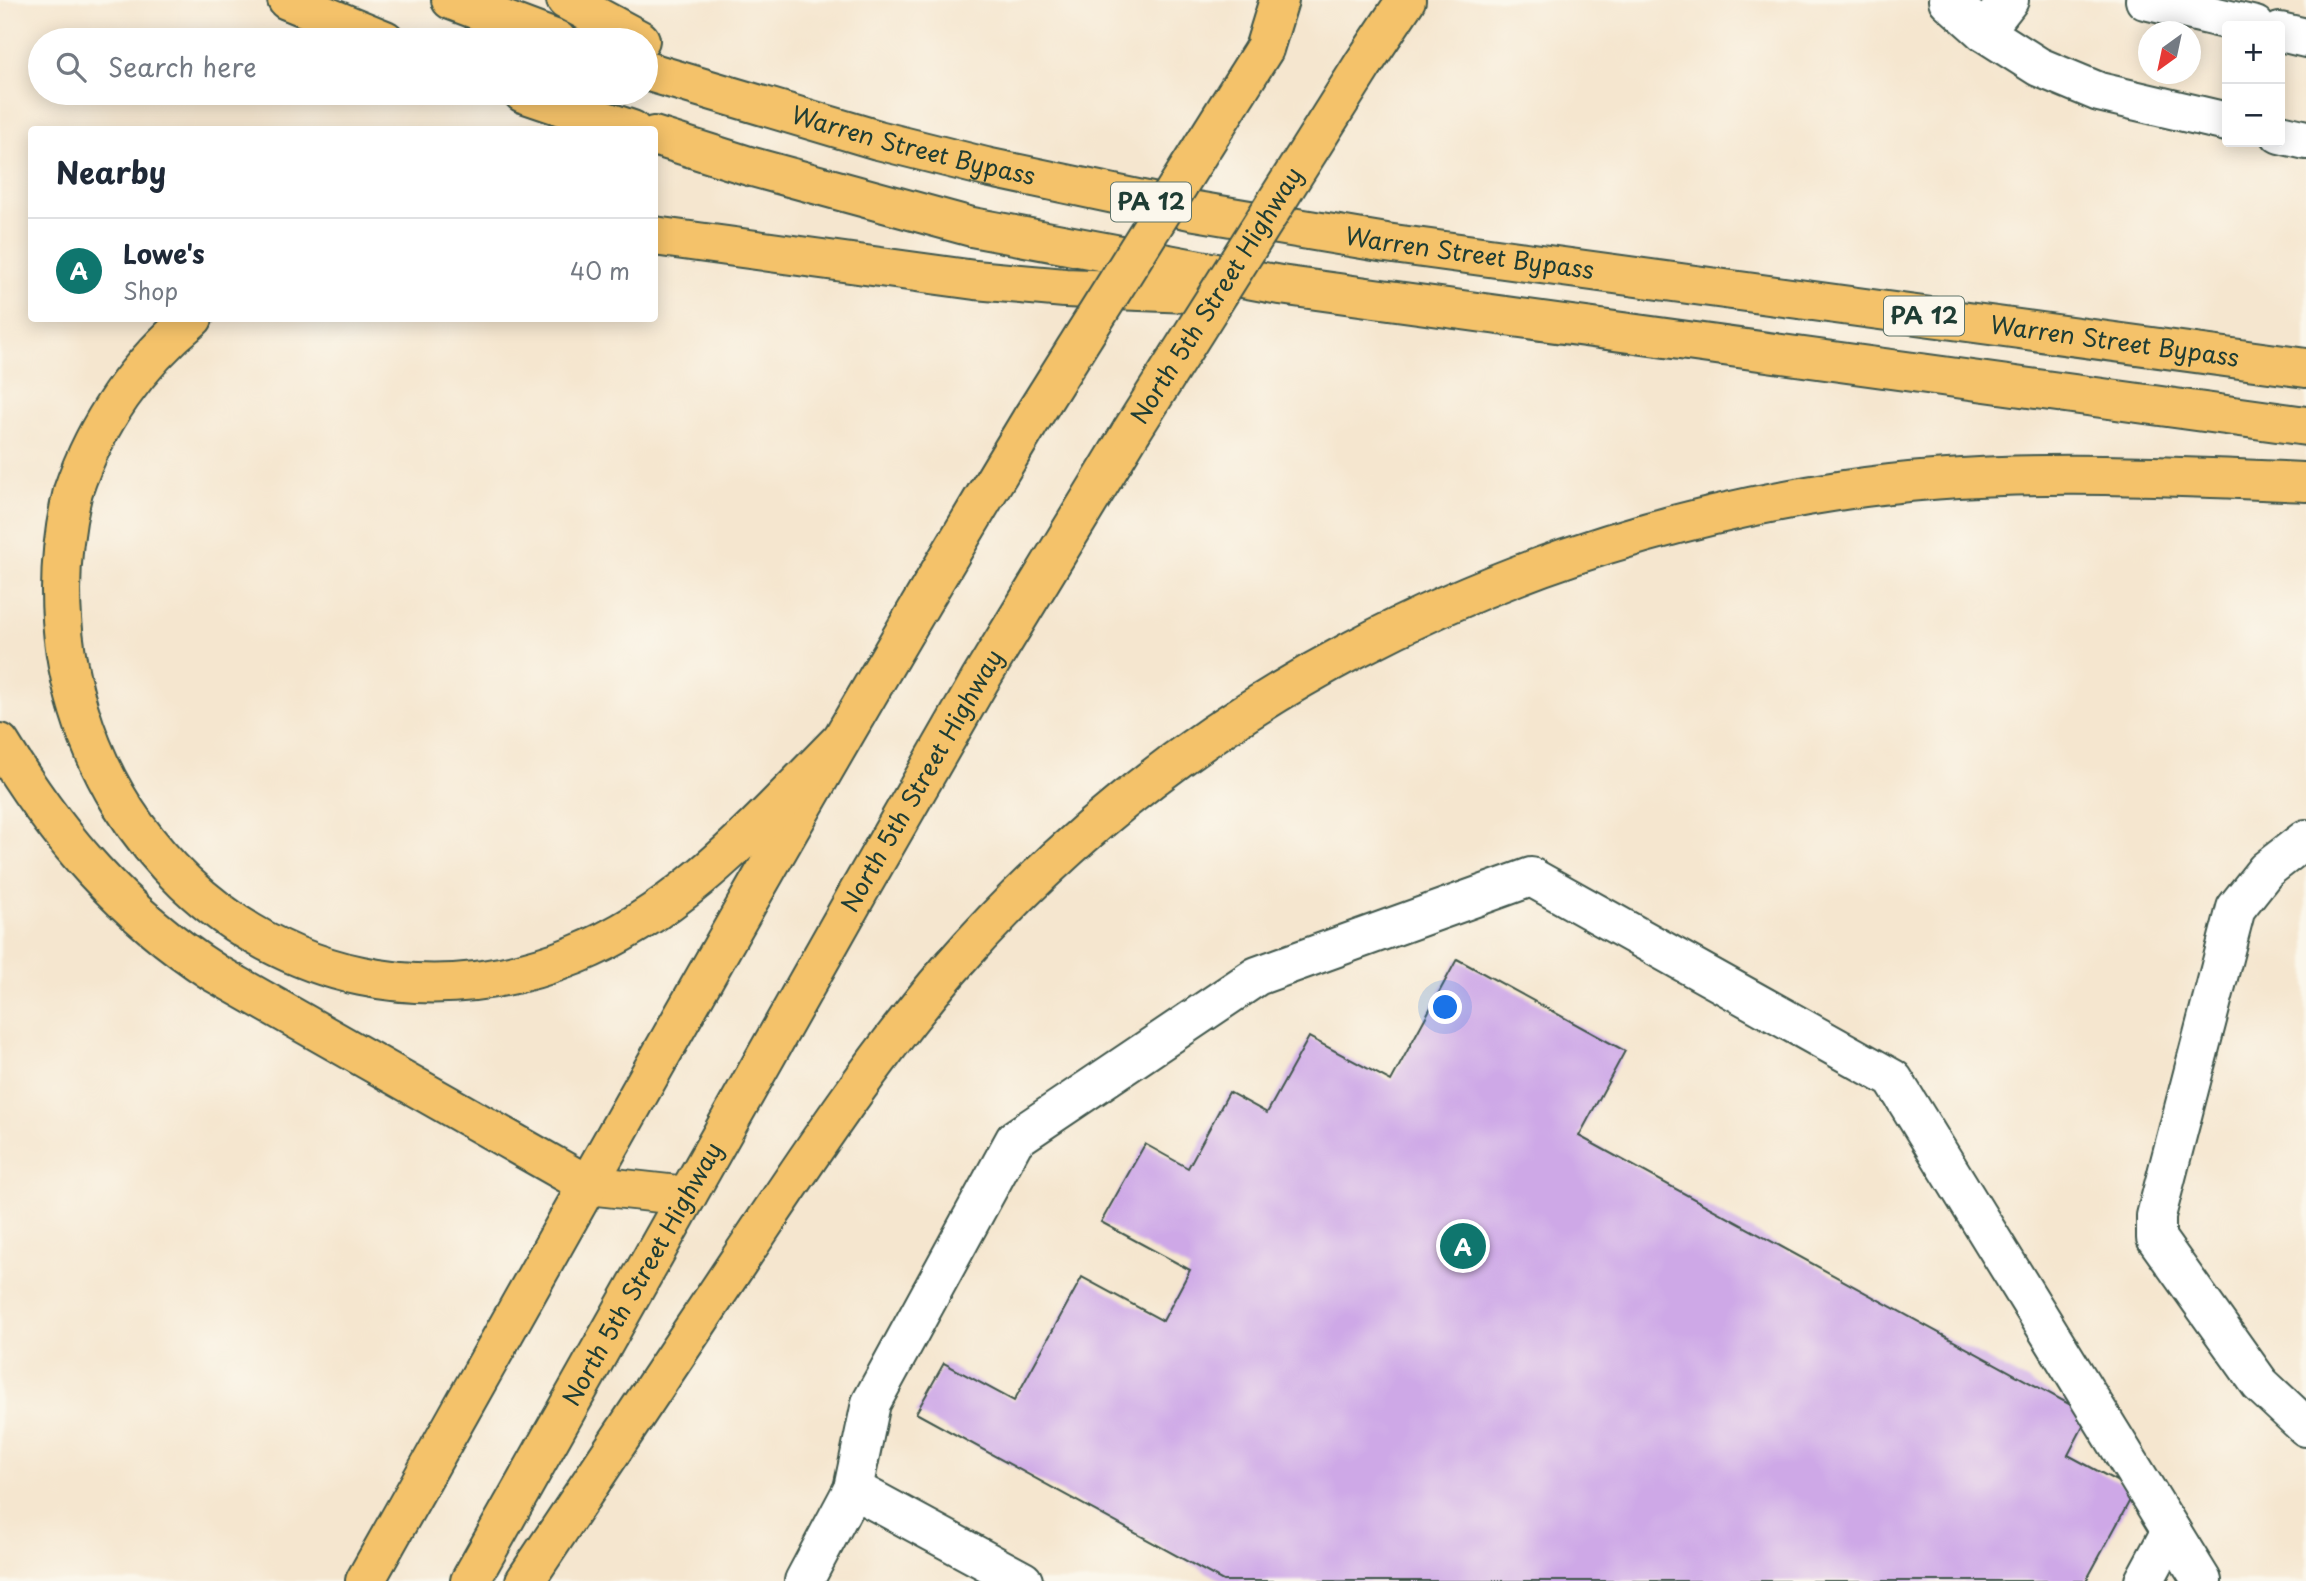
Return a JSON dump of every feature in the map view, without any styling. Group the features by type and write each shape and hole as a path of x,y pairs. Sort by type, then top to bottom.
{"main road":[{"path":"287,0 356,28"},
{"path":"451,0 525,28"},
{"path":"566,0 618,28"},
{"path":"1264,49 1279,0"},
{"path":"365,1581 909,621 1032,418 1264,49 1298,0"},
{"name":"North 5th Street Highway","path":"470,1581 974,692 1131,432 1406,0"},
{"path":"658,50 766,108"},
{"name":"Warren Street Bypass","path":"658,75 766,108 986,167 1290,228 2306,368"},
{"path":"558,105 620,126"},
{"name":"PA 12","path":"658,137 761,170 972,227 1179,267 1378,300 2306,426"},
{"path":"658,237 988,281 1065,288 1378,300"},
{"path":"189,322 155,353 132,380 95,439 80,471 60,539 54,610 61,680 80,747 95,779 113,810 148,857 182,890 239,932 281,953 336,972 371,979 441,984 477,981 523,972 578,954 610,938 696,882 839,743"},
{"path":"525,1581 846,1101 952,967 1045,872 1128,799 1258,705 1387,631 1460,597 1612,542 1725,513 1847,489 1934,480 2165,475 2306,482"},
{"path":"0,743 19,774 79,856 113,893 181,951 215,973 588,1185 687,1196"}],"street":[{"path":"1948,0 1984,32 2039,66 2099,92 2222,121"},
{"path":"1984,32 2009,0"},
{"path":"2145,0 2234,21"},
{"path":"2285,33 2306,38"},
{"path":"2285,135 2306,141"},
{"path":"2306,839 2266,870 2236,908 2156,1216 2156,1238 2260,1384 2306,1427"},
{"path":"804,1581 853,1489 871,1403 1015,1139 1257,976 1531,877 1894,1079 2202,1581"},
{"path":"853,1489 1023,1581"},
{"path":"2144,1581 2171,1531"}],"building":[{"path":"1457,959 1625,1051 1579,1136 2089,1415 2068,1455 2135,1491 2086,1581 1223,1581 916,1413 944,1363 1014,1401 1082,1277 1163,1321 1190,1270 1101,1222 1145,1144 1188,1168 1229,1092 1267,1113 1309,1037 1391,1081"}],"place":[{"name":"Lowe's","path":"1463,1246"}]}
